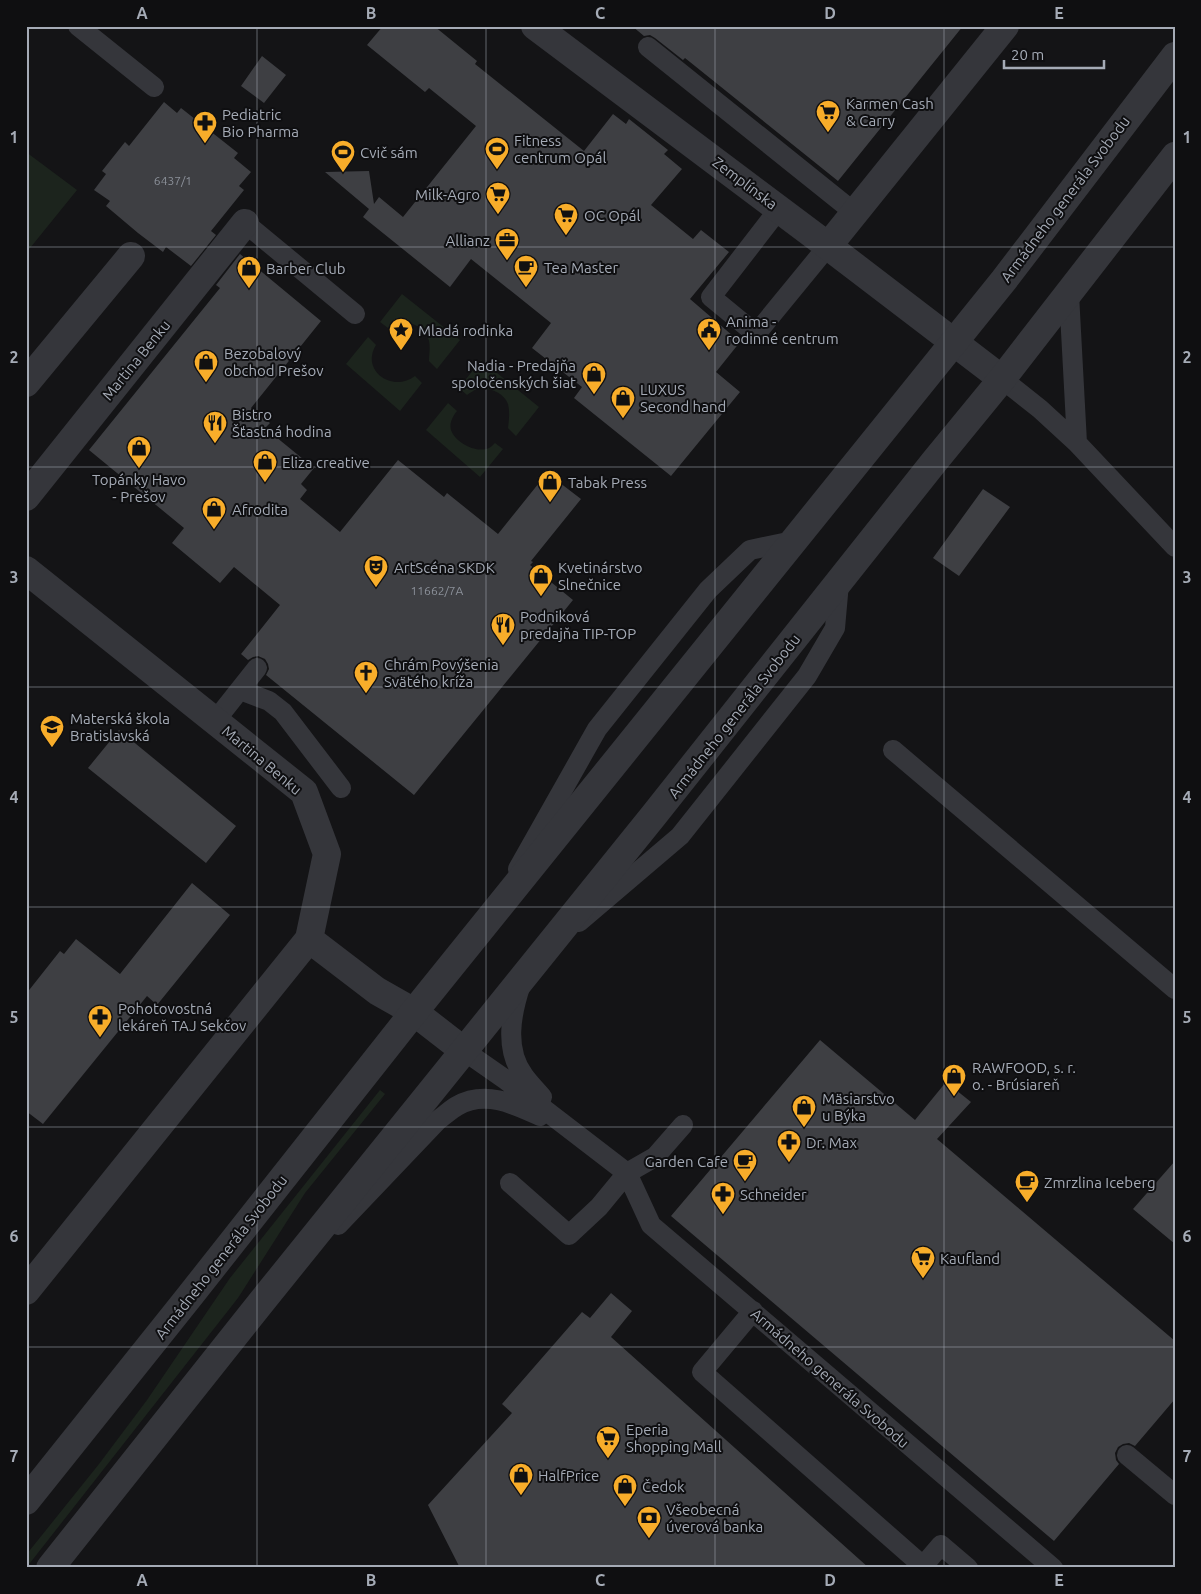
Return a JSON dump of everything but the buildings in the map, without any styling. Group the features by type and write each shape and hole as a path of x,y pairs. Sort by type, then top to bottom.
{"street":[{"name":"Zemplínska","path":"535,26 954,342"},
{"path":"828,246 1005,26"},
{"name":"Armádneho generála Svobodu","path":"26,1501 190,1297 414,1012 1004,280 1175,56"},
{"name":"Armádneho generála Svobodu","path":"55,1565 263,1300 654,815 1070,294 1175,156"},
{"name":"Martina Benku","path":"26,497 245,223"},
{"path":"26,383 131,256"},
{"path":"954,342 1002,379"},
{"name":"Martina Benku","path":"26,570 304,792 327,854 309,939"},
{"path":"26,1291 309,939 377,991 414,1012 463,1050"}],"lane":[{"path":"78,26 154,87"},
{"path":"648,47 855,212"},
{"path":"779,209 710,297 756,334 828,246"},
{"path":"245,223 355,314"},
{"path":"1070,294 1076,443"},
{"path":"1002,379 1040,409 1076,443 1175,547"},
{"path":"215,720 257,668"},
{"path":"240,690 268,701 283,712 341,788"},
{"path":"893,750 1175,989"},
{"path":"524,976 511,1023 512,1050 523,1075 569,1129"},
{"path":"463,1050 506,1080 628,1173"},
{"name":"Armádneho generála Svobodu","path":"263,1300 332,1232 438,1120 457,1106 483,1099 499,1100 518,1106 569,1129"},
{"path":"510,1183 569,1235 599,1207 628,1173 655,1157 683,1125"},
{"name":"Armádneho generála Svobodu","path":"628,1173 650,1225 1053,1568"},
{"path":"753,1311 702,1372 923,1566 941,1545 968,1568"},
{"path":"1127,1455 1175,1495"}],"shaded area":[{"path":"26,152 77,190 26,253"},
{"path":"402,294 460,340 437,369 429,361 429,341 424,331 407,323 397,323 388,328 380,322"},
{"path":"368,337 376,345 372,354 372,363 381,377 397,382 406,381 415,376 422,383 400,411 346,364"},
{"path":"481,360 539,407 516,436 508,428 509,407 506,400 500,394 491,390 476,389 467,395 459,388"},
{"path":"448,403 457,411 452,420 451,430 461,443 472,448 484,449 489,448 495,443 503,449 480,477 426,430"},
{"path":"380,1090 385,1094 305,1193 238,1298 30,1563 26,1564 26,1555 99,1464 147,1400 230,1278"}],"place":[{"name":"Karmen Cash & Carry","path":"828,133"},
{"name":"Pediatric Bio Pharma","path":"205,144"},
{"name":"Fitness centrum Opál","path":"497,170"},
{"name":"Cvič sám","path":"343,173"},
{"name":"Milk-Agro","path":"498,215"},
{"name":"OC Opál","path":"566,236"},
{"name":"Allianz","path":"507,261"},
{"name":"Tea Master","path":"526,288"},
{"name":"Barber Club","path":"249,289"},
{"name":"Mladá rodinka","path":"401,351"},
{"name":"Anima - rodinné centrum","path":"709,351"},
{"name":"Bezobalový obchod Prešov","path":"206,383"},
{"name":"Nadia - Predajňa spoločenských šiat","path":"594,395"},
{"name":"LUXUS Second hand","path":"623,419"},
{"name":"Bistro Šťastná hodina","path":"215,444"},
{"name":"Topánky Havo - Prešov","path":"139,469"},
{"name":"Eliza creative","path":"265,483"},
{"name":"Tabak Press","path":"550,503"},
{"name":"Afrodita","path":"214,530"},
{"name":"ArtScéna SKDK","path":"376,588"},
{"name":"Kvetinárstvo Slnečnice","path":"541,597"},
{"name":"Podniková predajňa TIP-TOP","path":"503,646"},
{"name":"Chrám Povýšenia Svätého kríža","path":"366,694"},
{"name":"Materská škola Bratislavská","path":"52,748"},
{"name":"Pohotovostná lekáreň TAJ Sekčov","path":"100,1038"},
{"name":"RAWFOOD, s. r. o. - Brúsiareň","path":"954,1097"},
{"name":"Mäsiarstvo u Býka","path":"804,1128"},
{"name":"Dr. Max","path":"789,1163"},
{"name":"Garden Cafe","path":"745,1182"},
{"name":"Zmrzlina Iceberg","path":"1027,1203"},
{"name":"Schneider","path":"723,1215"},
{"name":"Kaufland","path":"923,1279"},
{"name":"Eperia Shopping Mall","path":"608,1459"},
{"name":"HalfPrice","path":"521,1496"},
{"name":"Čedok","path":"625,1507"},
{"name":"Všeobecná úverová banka","path":"649,1539"}]}
